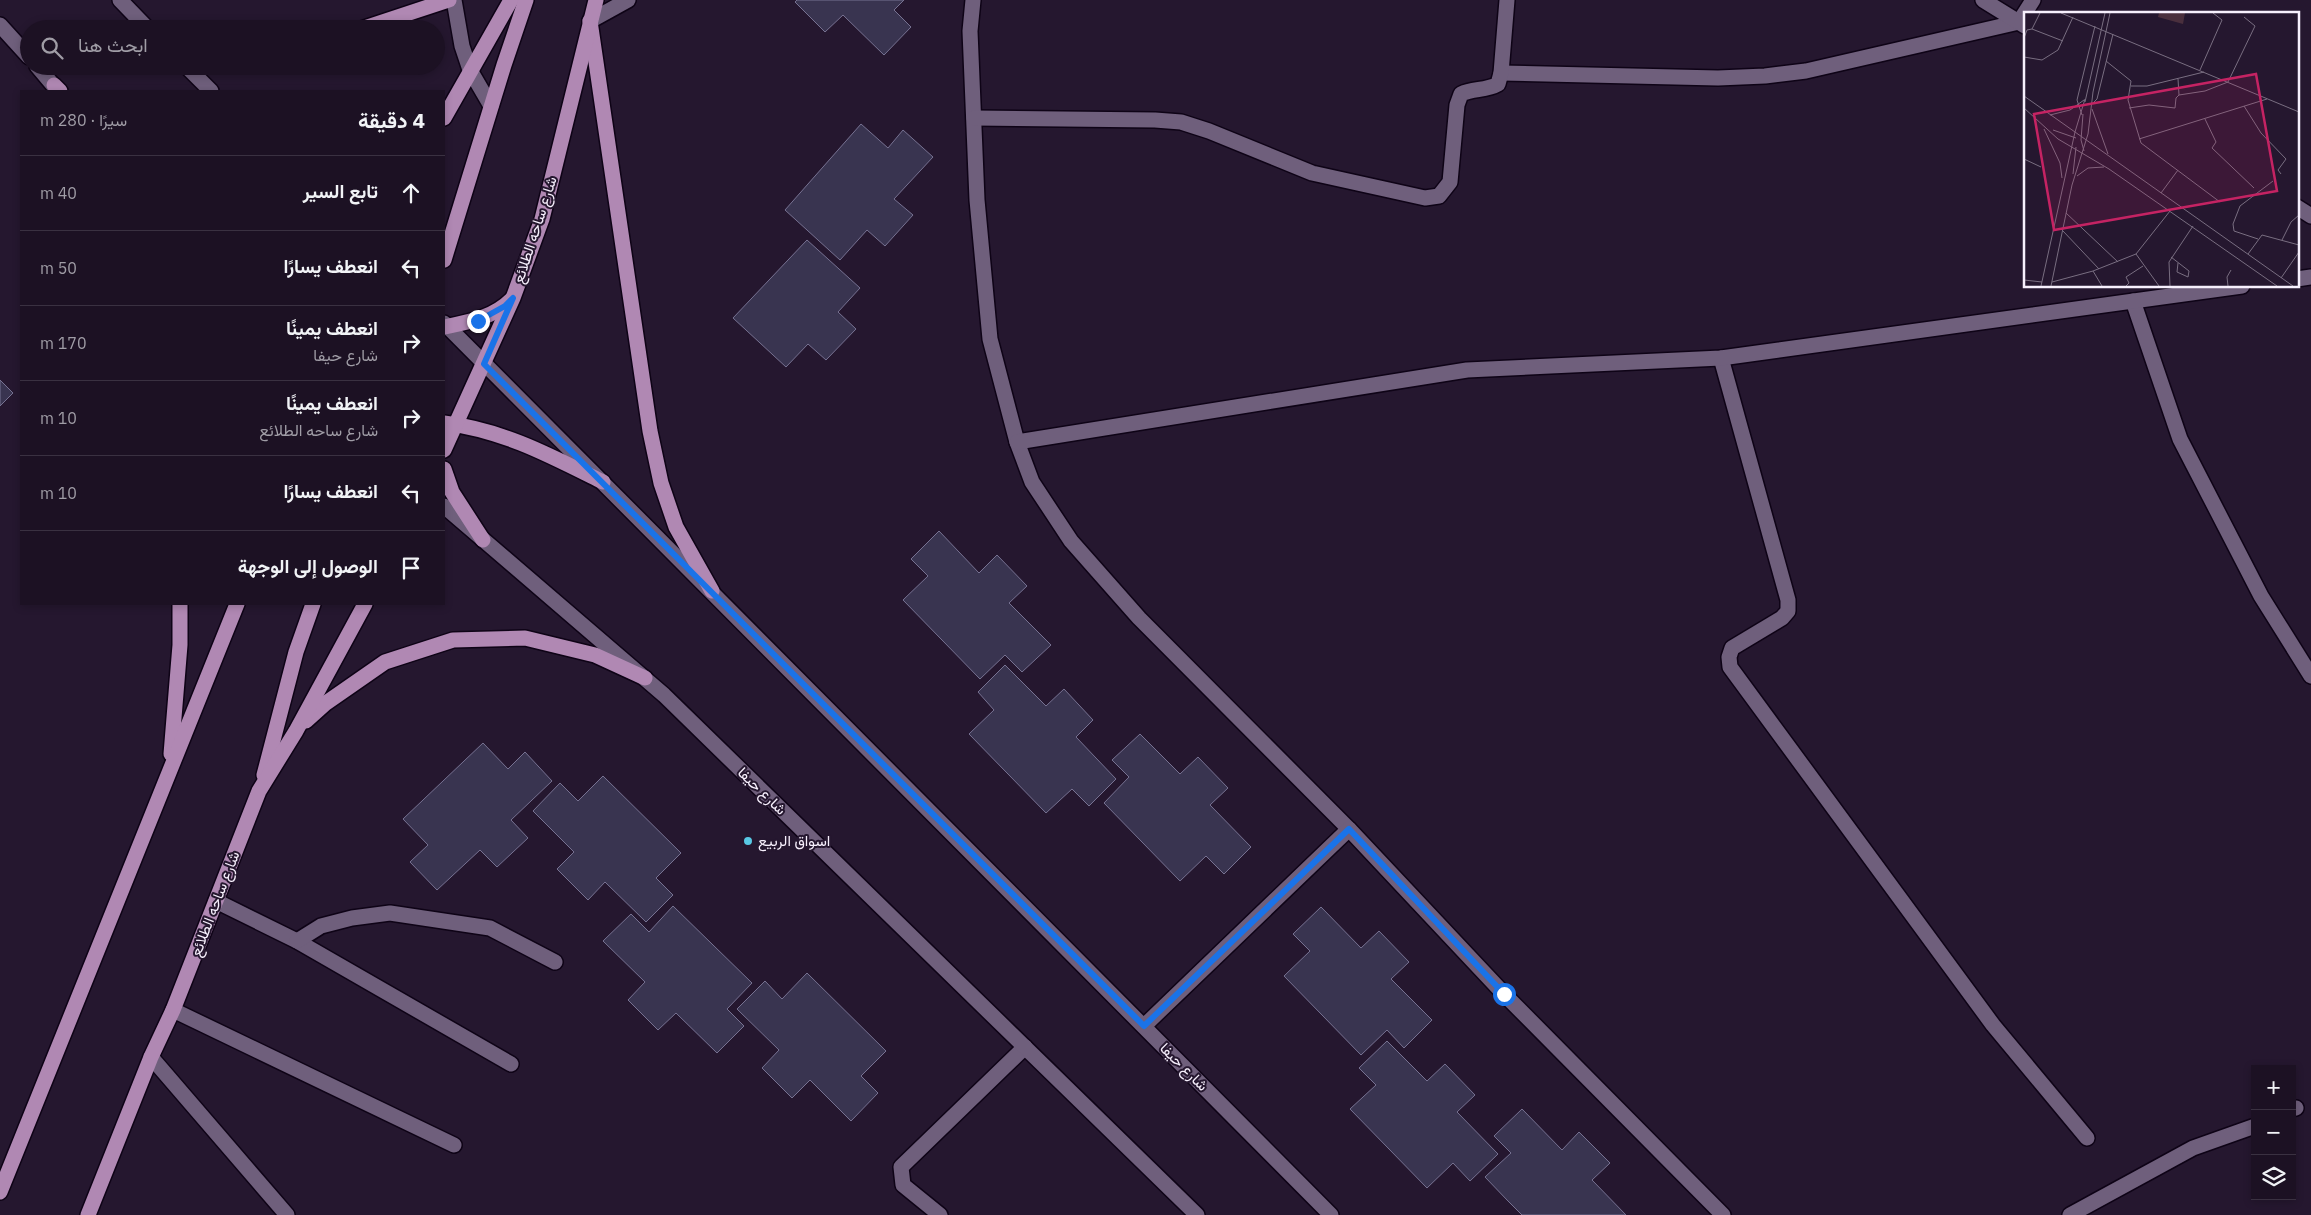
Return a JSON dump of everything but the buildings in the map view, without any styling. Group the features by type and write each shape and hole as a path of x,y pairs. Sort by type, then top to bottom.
{"main road":[{"path":"388,20 449,0"},
{"path":"445,116 510,0"},
{"path":"445,257 526,0"},
{"name":"شارع ساحه الطلائع","path":"445,446 450,424 484,364 513,298 542,219 596,0"},
{"path":"590,21 650,432 661,483 676,527 712,591"},
{"path":"445,326 478,321 505,306 513,298"},
{"path":"450,424 522,442 603,482"},
{"path":"445,472 452,492 483,540"},
{"path":"170,768 180,645 180,605"},
{"path":"0,1192 237,605"},
{"path":"260,791 296,652 313,605"},
{"name":"شارع ساحه الطلائع","path":"88,1215 151,1057 173,1010 260,791 296,731 364,605"},
{"path":"296,731 326,703 385,662 453,640 525,638 595,655 645,678"}],"street":[{"path":"120,0 139,20"},
{"path":"454,0 462,46 470,70 491,106"},
{"path":"590,21 628,0"},
{"path":"973,0 970,31 977,200 990,339 1017,442 1032,482 1071,541 1139,618 1349,829 1504,994 1723,1215"},
{"path":"974,118 1181,122 1209,131 1312,173 1425,198 1438,196 1450,182 1457,105 1461,94 1471,89 1489,89 1498,84 1501,73 1507,0"},
{"path":"1983,0 2022,24"},
{"path":"2028,12 2033,0"},
{"path":"1501,73 1718,78 1765,76 1806,71 2022,24"},
{"path":"0,25 20,47"},
{"path":"44,75 57,90"},
{"path":"195,75 210,90"},
{"path":"2298,208 2311,216"},
{"path":"2298,279 2311,277"},
{"path":"1017,442 1467,370 1721,358 2227,288"},
{"path":"2133,301 2180,439 2261,596 2311,676"},
{"name":"شارع حيفا","path":"445,326 712,591 1331,1215"},
{"path":"1721,358 1788,600 1788,611 1782,618 1732,648 1729,657 1730,667 1993,1025 2087,1138"},
{"name":"شارع حيفا","path":"445,507 645,678 1197,1215"},
{"path":"1144,1026 1349,829"},
{"path":"216,901 297,941 512,1064"},
{"path":"297,941 321,926 352,918 390,913 490,928 555,962"},
{"path":"173,1010 454,1145"},
{"path":"940,1215 903,1185 900,1167 1025,1047"},
{"path":"151,1057 287,1215"},
{"path":"2070,1215 2193,1148 2251,1127"}],"place":[{"name":"اسواق الربيع","path":"748,841"}],"route":[{"path":"478,321 505,306 513,298 484,364 1144,1026 1349,829 1504,994"}]}
